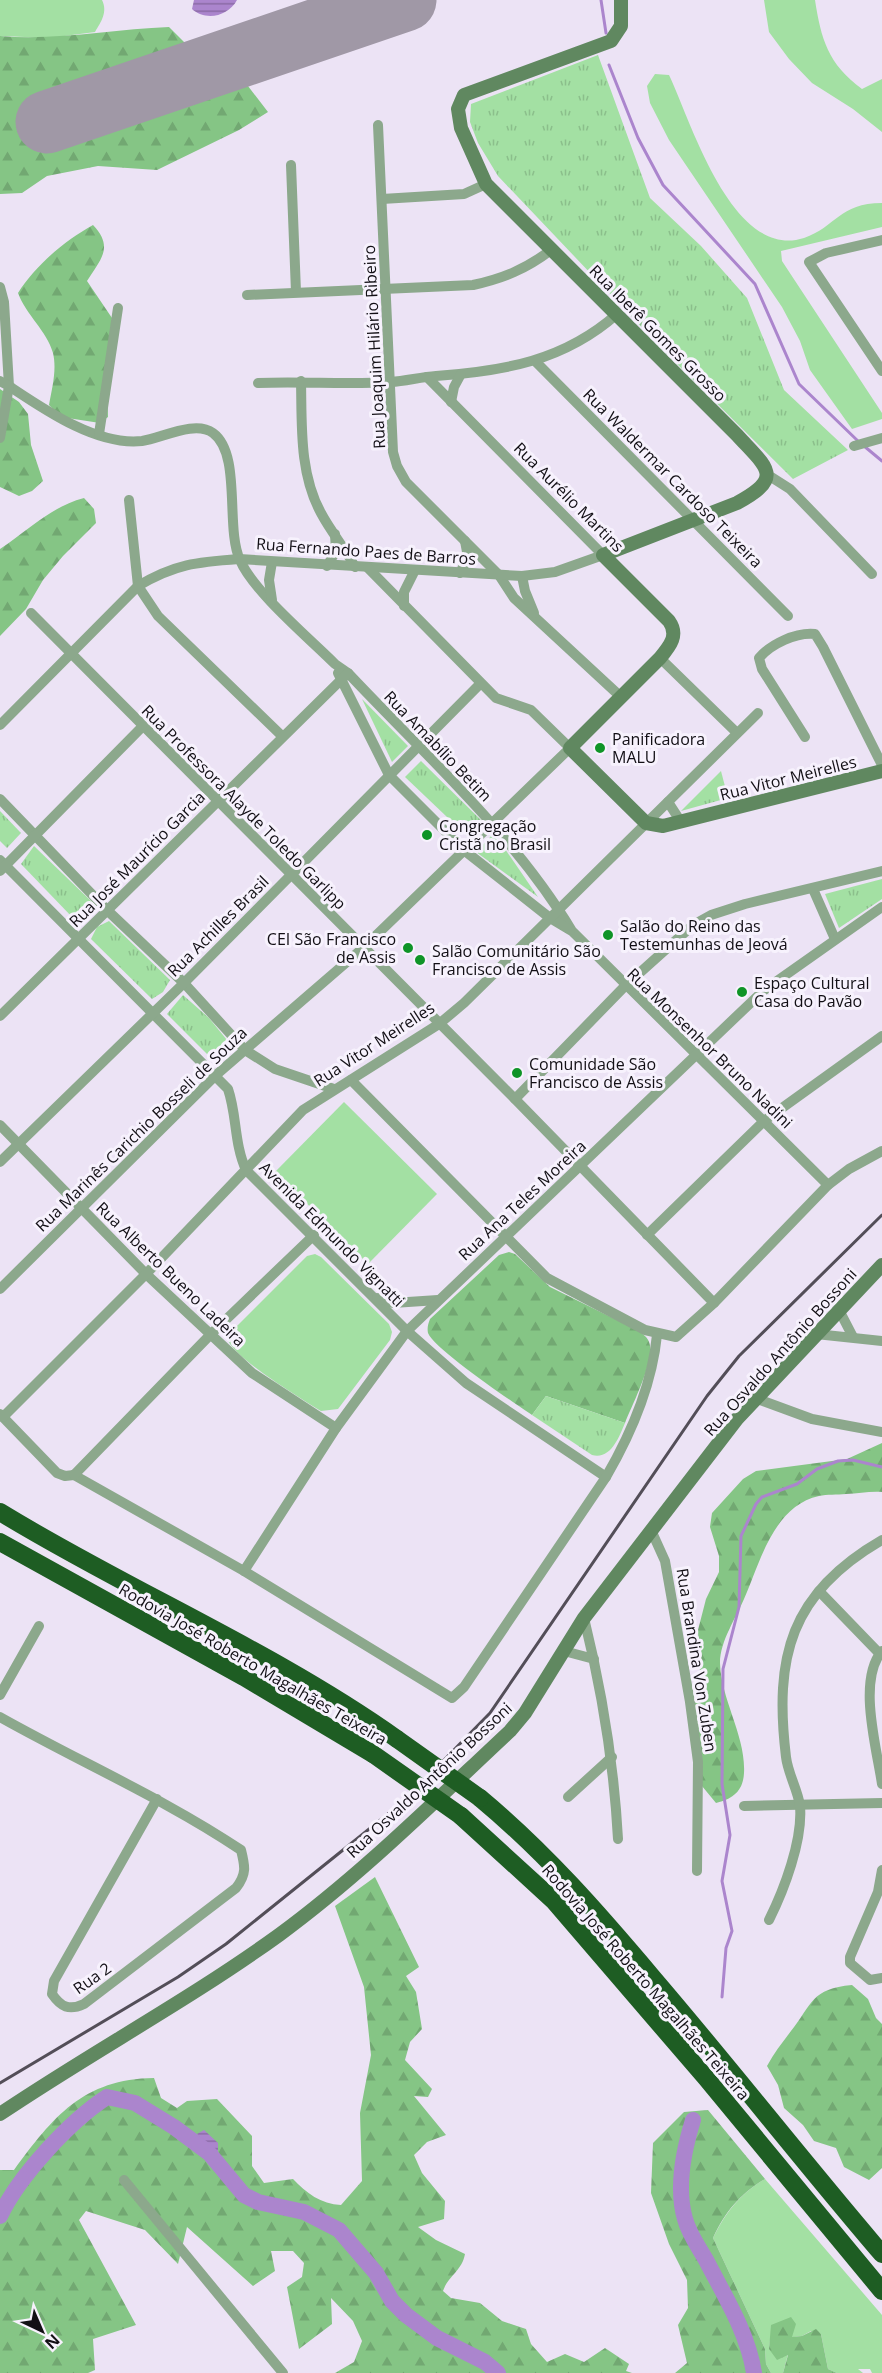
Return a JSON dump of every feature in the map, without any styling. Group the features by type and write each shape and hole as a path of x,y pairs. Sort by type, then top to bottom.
{"highway":[{"name":"Rodovia José Roberto Magalhães Teixeira","path":"0,1512 273,1664 397,1739 480,1798 540,1851 599,1914 727,2064 882,2254"},
{"name":"Rodovia José Roberto Magalhães Teixeira","path":"0,1542 244,1677 372,1754 461,1816 553,1900 706,2078 882,2290"}],"street":[{"name":"Rua Iberê Gomes Grosso","path":"621,0 621,26 611,41 464,95 458,109 460,128 486,184 737,435 764,465 768,475 790,489 872,574"},
{"name":"Rua Joaquim Hilário Ribeiro","path":"378,124 393,452 397,466 406,482 499,575 514,598 621,697"},
{"path":"291,165 296,292"},
{"path":"381,199 464,194 486,184"},
{"path":"882,240 826,253 809,262 882,371"},
{"path":"247,295 474,285 507,277 551,250"},
{"path":"0,286 4,302 5,383 0,438"},
{"path":"99,434 118,308"},
{"path":"258,383 390,382 487,372 536,362 572,347 602,328 617,314"},
{"name":"Rua Waldermar Cardoso Teixeira","path":"536,362 788,616"},
{"path":"451,402 454,387 461,374"},
{"name":"Rua Aurélio Martins","path":"428,377 669,621 673,628 670,646"},
{"path":"301,381 304,462 320,510 356,567"},
{"name":"Rua Amabílio Betim","path":"5,383 56,415 116,440 141,441 190,430 204,429 213,433 226,451 239,559 256,585 492,824 559,909"},
{"path":"854,446 882,438"},
{"name":"Rua Fernando Paes de Barros","path":"0,725 138,586 163,571 198,562 239,559 522,576 555,572 736,503 765,485 768,475"},
{"path":"129,500 138,586 158,616 282,736"},
{"path":"327,566 336,551 335,534"},
{"path":"460,573 468,557 465,541"},
{"path":"272,562 269,580 272,600"},
{"path":"368,568 480,684 496,698 531,710 646,824 736,732 758,713"},
{"path":"404,606 404,592 416,570"},
{"name":"Rua Joaquim Hilário Ribeiro","path":"522,576 525,591 537,618"},
{"name":"Rua Professora Alayde Toledo Garlipp","path":"31,613 714,1302"},
{"path":"805,737 762,669 759,658 765,651 795,635 807,633 815,634 823,647 882,765"},
{"name":"Rua Marinês Carichio Bosseli de Souza","path":"0,1289 216,1076 363,948 465,851 670,646"},
{"path":"660,658 736,732"},
{"name":"Rua José Maurício Garcia","path":"0,1016 344,676"},
{"name":"Rua Monsenhor Bruno Nadini","path":"344,676 389,775 465,851 550,918 572,931"},
{"name":"Rua Achilles Brasil","path":"0,1162 184,983 480,684"},
{"path":"2,865 35,836 142,727"},
{"name":"Rua Vitor Meirelles","path":"1,1416 146,1275 303,1110 439,1024 646,824 663,826 681,822 882,771"},
{"path":"0,800 108,911 184,983 245,1050 275,1069 334,1089"},
{"path":"668,802 681,822"},
{"name":"Avenida Edmundo Vignatti","path":"2,865 228,1089 233,1103 240,1156 246,1170 314,1235 407,1330 466,1383 606,1477"},
{"path":"515,1099 625,986 693,925 711,915 882,871"},
{"path":"813,889 835,939"},
{"name":"Rua Ana Teles Moreira","path":"244,1571 336,1428 407,1330 505,1235 581,1166 694,1054 764,991 882,907"},
{"name":"Rua Monsenhor Bruno Nadini","path":"559,909 572,931 625,986 828,1185"},
{"path":"648,1235 764,1121 882,1036"},
{"path":"351,1080 547,1278 657,1335 676,1337 714,1302 828,1185 849,1169 882,1151"},
{"name":"Rua Alberto Bueno Ladeira","path":"0,1125 146,1275 252,1373 336,1428"},
{"path":"74,1475 211,1334 314,1235"},
{"name":"Rua Osvaldo Antônio Bossoni","path":"0,2114 67,2069 151,2021 280,1934 392,1842 510,1731 525,1713 584,1618 755,1398 882,1265"},
{"path":"375,1297 393,1303 439,1300"},
{"path":"839,1310 853,1337"},
{"path":"816,1334 882,1341"},
{"path":"1,1416 57,1473 65,1476 74,1475 244,1571 452,1698 464,1687 606,1477 626,1442 655,1360 657,1335"},
{"path":"755,1398 812,1419 882,1432"},
{"name":"Rua Brandina Von Zuben","path":"651,1530 665,1561 690,1702 698,1762 697,1871"},
{"path":"770,1920 792,1867 800,1805 786,1759 782,1675 787,1650 794,1632 832,1575 857,1554 882,1540"},
{"path":"819,1592 881,1652 869,1688 877,1711 882,1784"},
{"path":"584,1618 612,1757 618,1839"},
{"path":"0,1695 39,1626"},
{"path":"564,1651 594,1659"},
{"path":"0,1717 72,1758 157,1799"},
{"path":"568,1797 612,1757"},
{"name":"Rua 2","path":"157,1799 200,1822 241,1850 245,1873 236,1888 84,2004 74,2009 59,2004 52,1994 59,1969 157,1799"},
{"path":"744,1806 785,1803 800,1805 882,1803"},
{"path":"882,1870 880,1892 850,1957 850,1963 870,1980 882,1978"},
{"path":"124,2180 280,2372"}],"green space":[{"path":"0,0 102,0 104,13 95,32 49,38 0,36"},
{"path":"764,0 815,0 820,27 828,50 841,70 862,89 882,79 882,132 853,109 812,83 789,59 769,32"},
{"path":"169,27 190,48 164,62 78,85 45,115 50,128 59,122 178,79 238,73 268,112 239,130 157,170 98,166 47,176 22,193 0,194 0,36 63,36"},
{"path":"598,55 650,198 701,246 747,298 784,390 848,450 793,479 670,357 498,176 478,143 470,122 471,104"},
{"path":"655,74 669,75 702,153 718,182 735,209 756,229 778,239 804,238 824,228 847,211 868,204 882,203 882,227 781,251 782,261 882,413 882,419 852,429 810,370 800,341 782,307 669,140 650,103 647,86"},
{"path":"93,225 103,240 104,247 101,259 87,281 112,318 107,380 108,417 100,423 61,417 49,405 53,386 53,353 46,337 26,309 18,293 51,255"},
{"path":"0,389 19,402 28,414 31,445 43,481 32,491 19,496 0,487"},
{"path":"84,498 94,509 96,523 63,556 43,580 26,609 0,636 0,549 50,513"},
{"path":"362,699 408,746 392,762"},
{"path":"421,761 483,822 468,837 405,777"},
{"path":"721,771 728,798 681,811"},
{"path":"0,811 21,833 7,848 0,841"},
{"path":"494,833 538,897 476,852"},
{"path":"34,846 92,902 84,912 73,918 21,864"},
{"path":"882,879 882,899 839,928 825,894"},
{"path":"109,921 170,980 163,992 152,999 91,939 97,927"},
{"path":"183,995 209,1018 231,1045 215,1062 167,1014"},
{"path":"344,1102 437,1194 368,1264 275,1172"},
{"path":"509,1252 515,1254 550,1287 635,1329 648,1340 650,1350 646,1370 625,1423 546,1396 532,1415 459,1363 428,1333 430,1319 499,1255"},
{"path":"315,1254 321,1257 389,1324 392,1332 390,1340 338,1409 321,1411 255,1367 233,1348 228,1340 231,1332 307,1256"},
{"path":"546,1396 625,1423 620,1435 609,1451 599,1456 592,1455 532,1415"},
{"path":"882,1443 882,1492 822,1495 803,1502 779,1523 763,1553 725,1638 721,1655 721,1677 738,1732 744,1759 744,1773 736,1794 716,1803 697,1780 694,1704 700,1673 698,1630 706,1599 719,1572 719,1556 710,1527 712,1513 743,1479 756,1471 847,1459"},
{"path":"375,1877 419,1967 406,1976 416,1992 422,2029 410,2042 405,2060 432,2089 428,2097 414,2096 446,2135 427,2142 414,2155 422,2173 445,2201 444,2219 418,2227 436,2240 465,2254 461,2265 443,2291 451,2298 480,2303 502,2321 526,2329 531,2344 547,2362 565,2354 584,2362 605,2348 629,2364 626,2371 632,2373 335,2373 354,2362 362,2341 353,2321 331,2298 332,2324 299,2349 287,2287 302,2277 304,2263 293,2251 271,2251 275,2271 253,2286 187,2227 178,2264 145,2230 86,2211 79,2220 136,2325 93,2339 95,2370 88,2373 0,2373 0,2170 14,2170 42,2133 72,2105 89,2094 108,2085 154,2078 161,2098 177,2108 187,2101 217,2099 252,2136 252,2166 264,2183 293,2179 314,2197 341,2205 362,2181 360,2113 371,2055 364,1987 335,1906"},
{"path":"852,1985 868,1999 876,2018 882,2024 882,2168 869,2180 844,2167 836,2148 814,2141 803,2125 784,2108 778,2085 767,2066 814,1999 828,1990"},
{"path":"708,2110 765,2179 734,2204 713,2238 765,2349 766,2364 771,2373 675,2373 687,2363 678,2325 688,2308 687,2280 669,2244 651,2193 653,2143 684,2112"},
{"path":"765,2179 882,2315 882,2373 872,2373 870,2369 858,2369 863,2373 837,2373 828,2369 821,2334 811,2331 802,2336 770,2340 769,2349 788,2354 783,2373 771,2373 766,2364 765,2349 713,2238 734,2204"},
{"path":"791,2317 796,2324 792,2337 802,2336 816,2329 821,2334 828,2369 837,2373 783,2373 788,2355 777,2360 769,2349 771,2325"}],"shaded area":[{"path":"194,0 237,0 228,10 210,16 197,13 192,9"},
{"path":"204,2130 218,2143 218,2157 197,2134"}],"waterway":[{"path":"601,0 606,33"},
{"path":"609,65 638,138 663,185 755,284 799,384 859,442"},
{"path":"864,446 882,461"},
{"path":"722,1997 726,1948 732,1931 722,1881 730,1835 722,1784 723,1669 739,1607 741,1536 756,1504 762,1497 797,1484 817,1469 838,1461 853,1460 882,1467"},
{"path":"0,2216 32,2167 77,2120 107,2097 135,2103 174,2127 209,2153 244,2195 258,2202 304,2212 339,2230 376,2273 392,2301 406,2315 437,2338 485,2362 498,2373"},
{"path":"693,2120 684,2156 681,2182 682,2207 691,2235 741,2329 754,2373"}],"runway":[{"path":"47,122 405,0"}],"railway":[{"path":"0,2083 178,1977 226,1944 404,1801 490,1713 707,1396 739,1356 882,1215"}],"place":[{"name":"Panificadora MALU","path":"600,748"},
{"name":"Congregação Cristã no Brasil","path":"427,835"},
{"name":"Salão do Reino das Testemunhas de Jeová","path":"608,935"},
{"name":"CEI São Francisco de Assis","path":"408,948"},
{"name":"Salão Comunitário São Francisco de Assis","path":"420,960"},
{"name":"Espaço Cultural Casa do Pavão","path":"742,992"},
{"name":"Comunidade São Francisco de Assis","path":"517,1073"}]}
